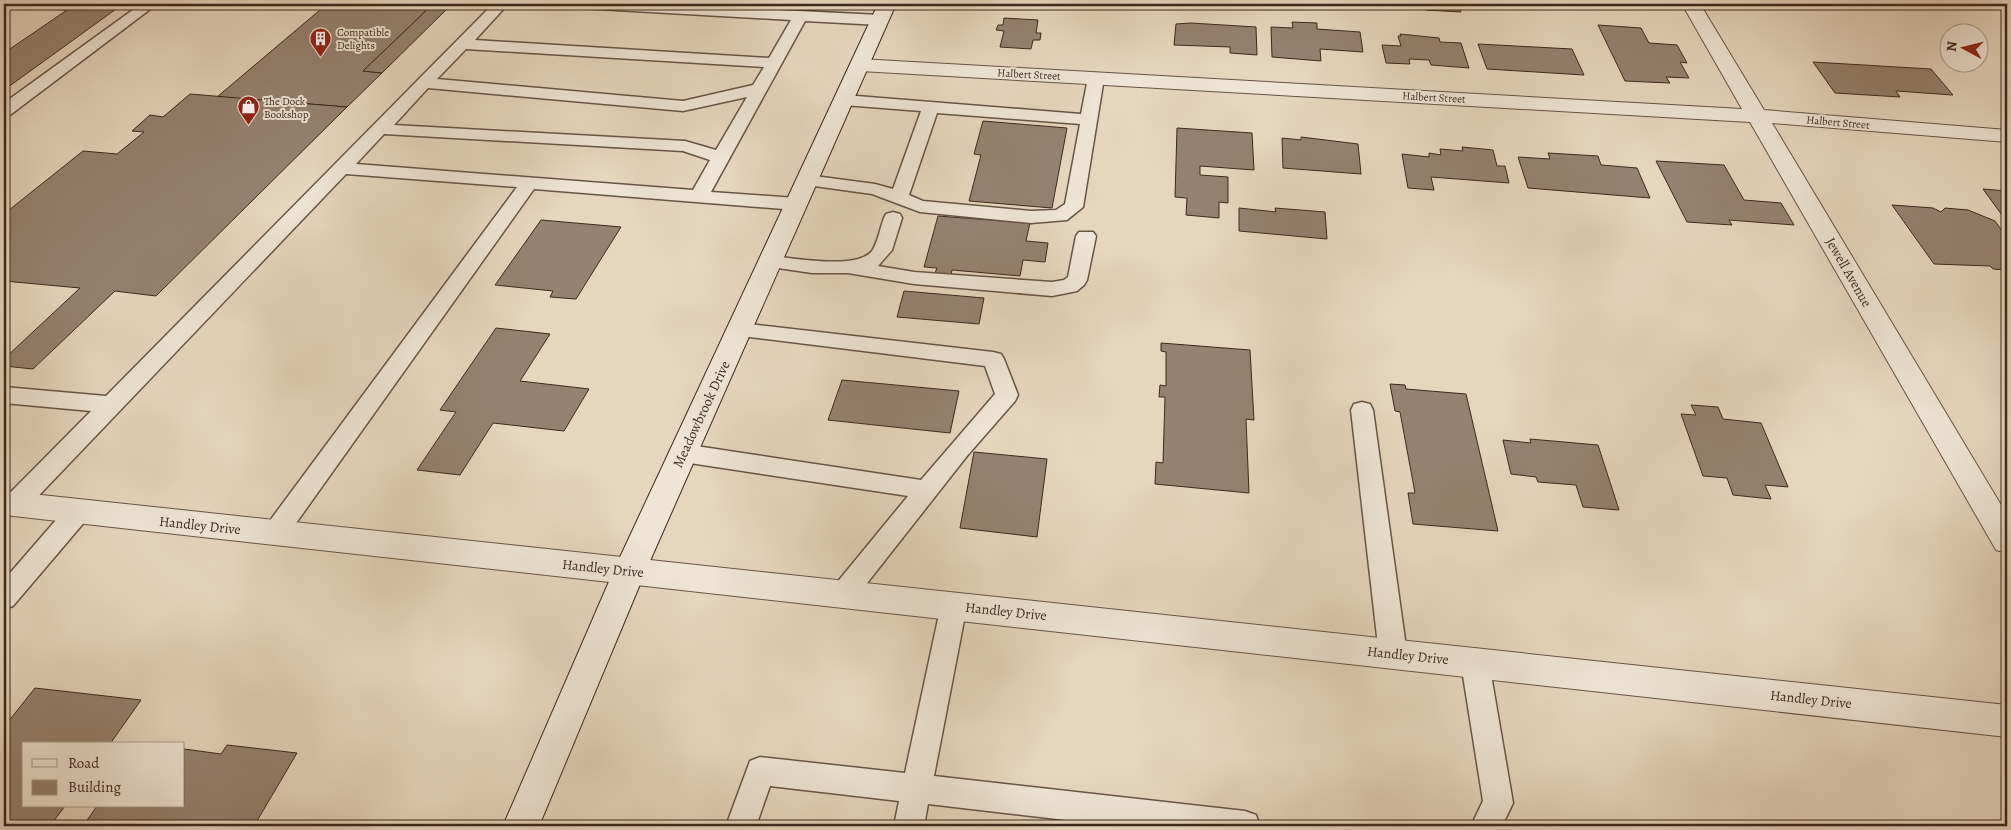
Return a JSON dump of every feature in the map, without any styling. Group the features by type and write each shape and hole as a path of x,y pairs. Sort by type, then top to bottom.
{"street":[{"name":"Jewell Avenue","path":"1691,4 2007,541"},
{"name":"Meadowbrook Drive","path":"521,826 630,570 884,12"},
{"name":"Halbert Street","path":"860,65 1757,116 2007,136"},
{"name":"Handley Drive","path":"9,504 844,593 2007,721"}],"lane":[{"path":"4,111 150,4"},
{"path":"9,504 111,405 501,4"},
{"path":"580,4 812,12 884,12"},
{"path":"699,196 774,63 812,12"},
{"path":"462,44 774,63"},
{"path":"807,180 875,188 920,206 1031,217 1060,216 1074,207 1096,78"},
{"path":"424,83 683,106 759,89"},
{"path":"844,100 1089,120"},
{"path":"900,197 930,107"},
{"path":"379,129 685,146 721,158"},
{"path":"341,168 796,204"},
{"path":"275,533 529,183"},
{"path":"853,268 868,264 879,256 893,218"},
{"path":"771,262 853,268 914,278 1052,289 1070,286 1077,280 1086,236"},
{"path":"740,330 993,359 1007,395 844,593"},
{"path":"4,395 111,405"},
{"path":"1362,410 1393,654"},
{"path":"683,453 927,490"},
{"path":"4,598 78,512"},
{"path":"909,826 954,606"},
{"path":"1475,662 1498,803 1486,826"},
{"path":"741,826 760,771 1245,826"}],"building":[{"path":"4,4 123,4 4,90 4,53 67,10 4,6"},
{"name":"Compatible Delights","path":"327,4 433,4 363,71 382,73 347,107 217,97"},
{"path":"433,4 452,4 382,73 363,71"},
{"path":"1424,4 1459,4 1461,12 1426,10"},
{"path":"1787,4 1827,4 1831,9 1789,6"},
{"path":"1004,18 1038,20 1036,33 1041,33 1040,40 1033,40 1031,49 1000,47 1004,31 996,30 998,25 1003,25"},
{"path":"1292,22 1317,23 1317,29 1360,32 1363,52 1320,49 1321,61 1272,57 1271,27 1293,28"},
{"path":"1191,23 1256,27 1257,55 1230,53 1230,47 1174,45 1176,24"},
{"path":"1598,25 1641,28 1649,43 1677,45 1687,63 1680,62 1689,78 1666,77 1670,83 1625,81"},
{"path":"1400,34 1439,38 1440,42 1461,43 1469,68 1431,65 1429,60 1409,59 1410,64 1386,63 1382,45 1401,46 1398,36 1401,36"},
{"path":"1478,44 1572,49 1584,75 1487,69"},
{"path":"1813,62 1931,69 1953,95 1896,91 1900,97 1835,93"},
{"path":"190,94 347,107 156,296 115,291 33,369 4,366 4,359 80,288 4,281 4,214 83,151 117,154 144,132 132,131 150,115 163,117"},
{"path":"983,121 1067,128 1052,208 969,201 981,155 974,154"},
{"path":"1177,128 1252,133 1254,170 1200,166 1200,175 1228,177 1228,203 1219,202 1219,218 1186,215 1187,198 1175,197"},
{"path":"1301,137 1358,144 1361,174 1283,168 1282,138 1301,140"},
{"path":"1462,147 1493,150 1497,166 1505,166 1509,183 1431,177 1434,190 1408,188 1402,154 1429,157 1429,153 1441,155 1440,149 1463,151"},
{"path":"1548,153 1598,156 1601,165 1637,168 1650,198 1528,188 1518,157 1550,159"},
{"path":"1656,161 1724,165 1744,200 1781,203 1794,225 1729,220 1732,225 1687,222"},
{"path":"1983,189 2007,191 2007,222"},
{"path":"1892,205 1933,208 1941,212 1945,208 1968,210 1995,221 2007,238 2007,270 1993,269 1990,266 1934,264"},
{"path":"1239,208 1276,212 1275,208 1325,212 1327,239 1239,231"},
{"path":"938,216 1030,223 1026,241 1048,243 1045,262 1023,260 1020,276 952,270 951,275 935,273 937,268 924,267"},
{"path":"541,220 621,227 576,299 550,297 553,291 495,285"},
{"path":"904,291 984,298 979,324 897,317"},
{"path":"496,328 550,334 520,381 589,389 564,431 493,423 460,475 417,470 456,412 440,410"},
{"path":"1161,343 1250,350 1254,420 1246,419 1249,493 1155,484 1156,462 1163,463 1165,397 1159,397 1160,385 1166,386 1166,352 1161,351"},
{"path":"842,380 959,391 950,433 828,420"},
{"path":"1390,384 1405,385 1406,389 1466,394 1498,531 1413,524 1408,493 1415,493 1400,412 1395,411"},
{"path":"1691,405 1718,407 1723,419 1761,423 1788,487 1765,485 1771,499 1733,495 1727,478 1703,476 1681,414 1696,415"},
{"path":"1530,439 1598,445 1619,510 1583,507 1576,485 1538,482 1536,477 1511,474 1503,440 1531,443"},
{"path":"974,452 1047,459 1037,537 960,528"},
{"path":"35,688 141,700 111,742 22,742 22,808 64,808 50,826 4,826 4,727"},
{"path":"227,745 297,753 254,826 83,826 96,808 185,808 185,749 221,754"}],"place":[{"name":"Compatible Delights","path":"321,57"},
{"name":"The Dock Bookshop","path":"248,126"}]}
